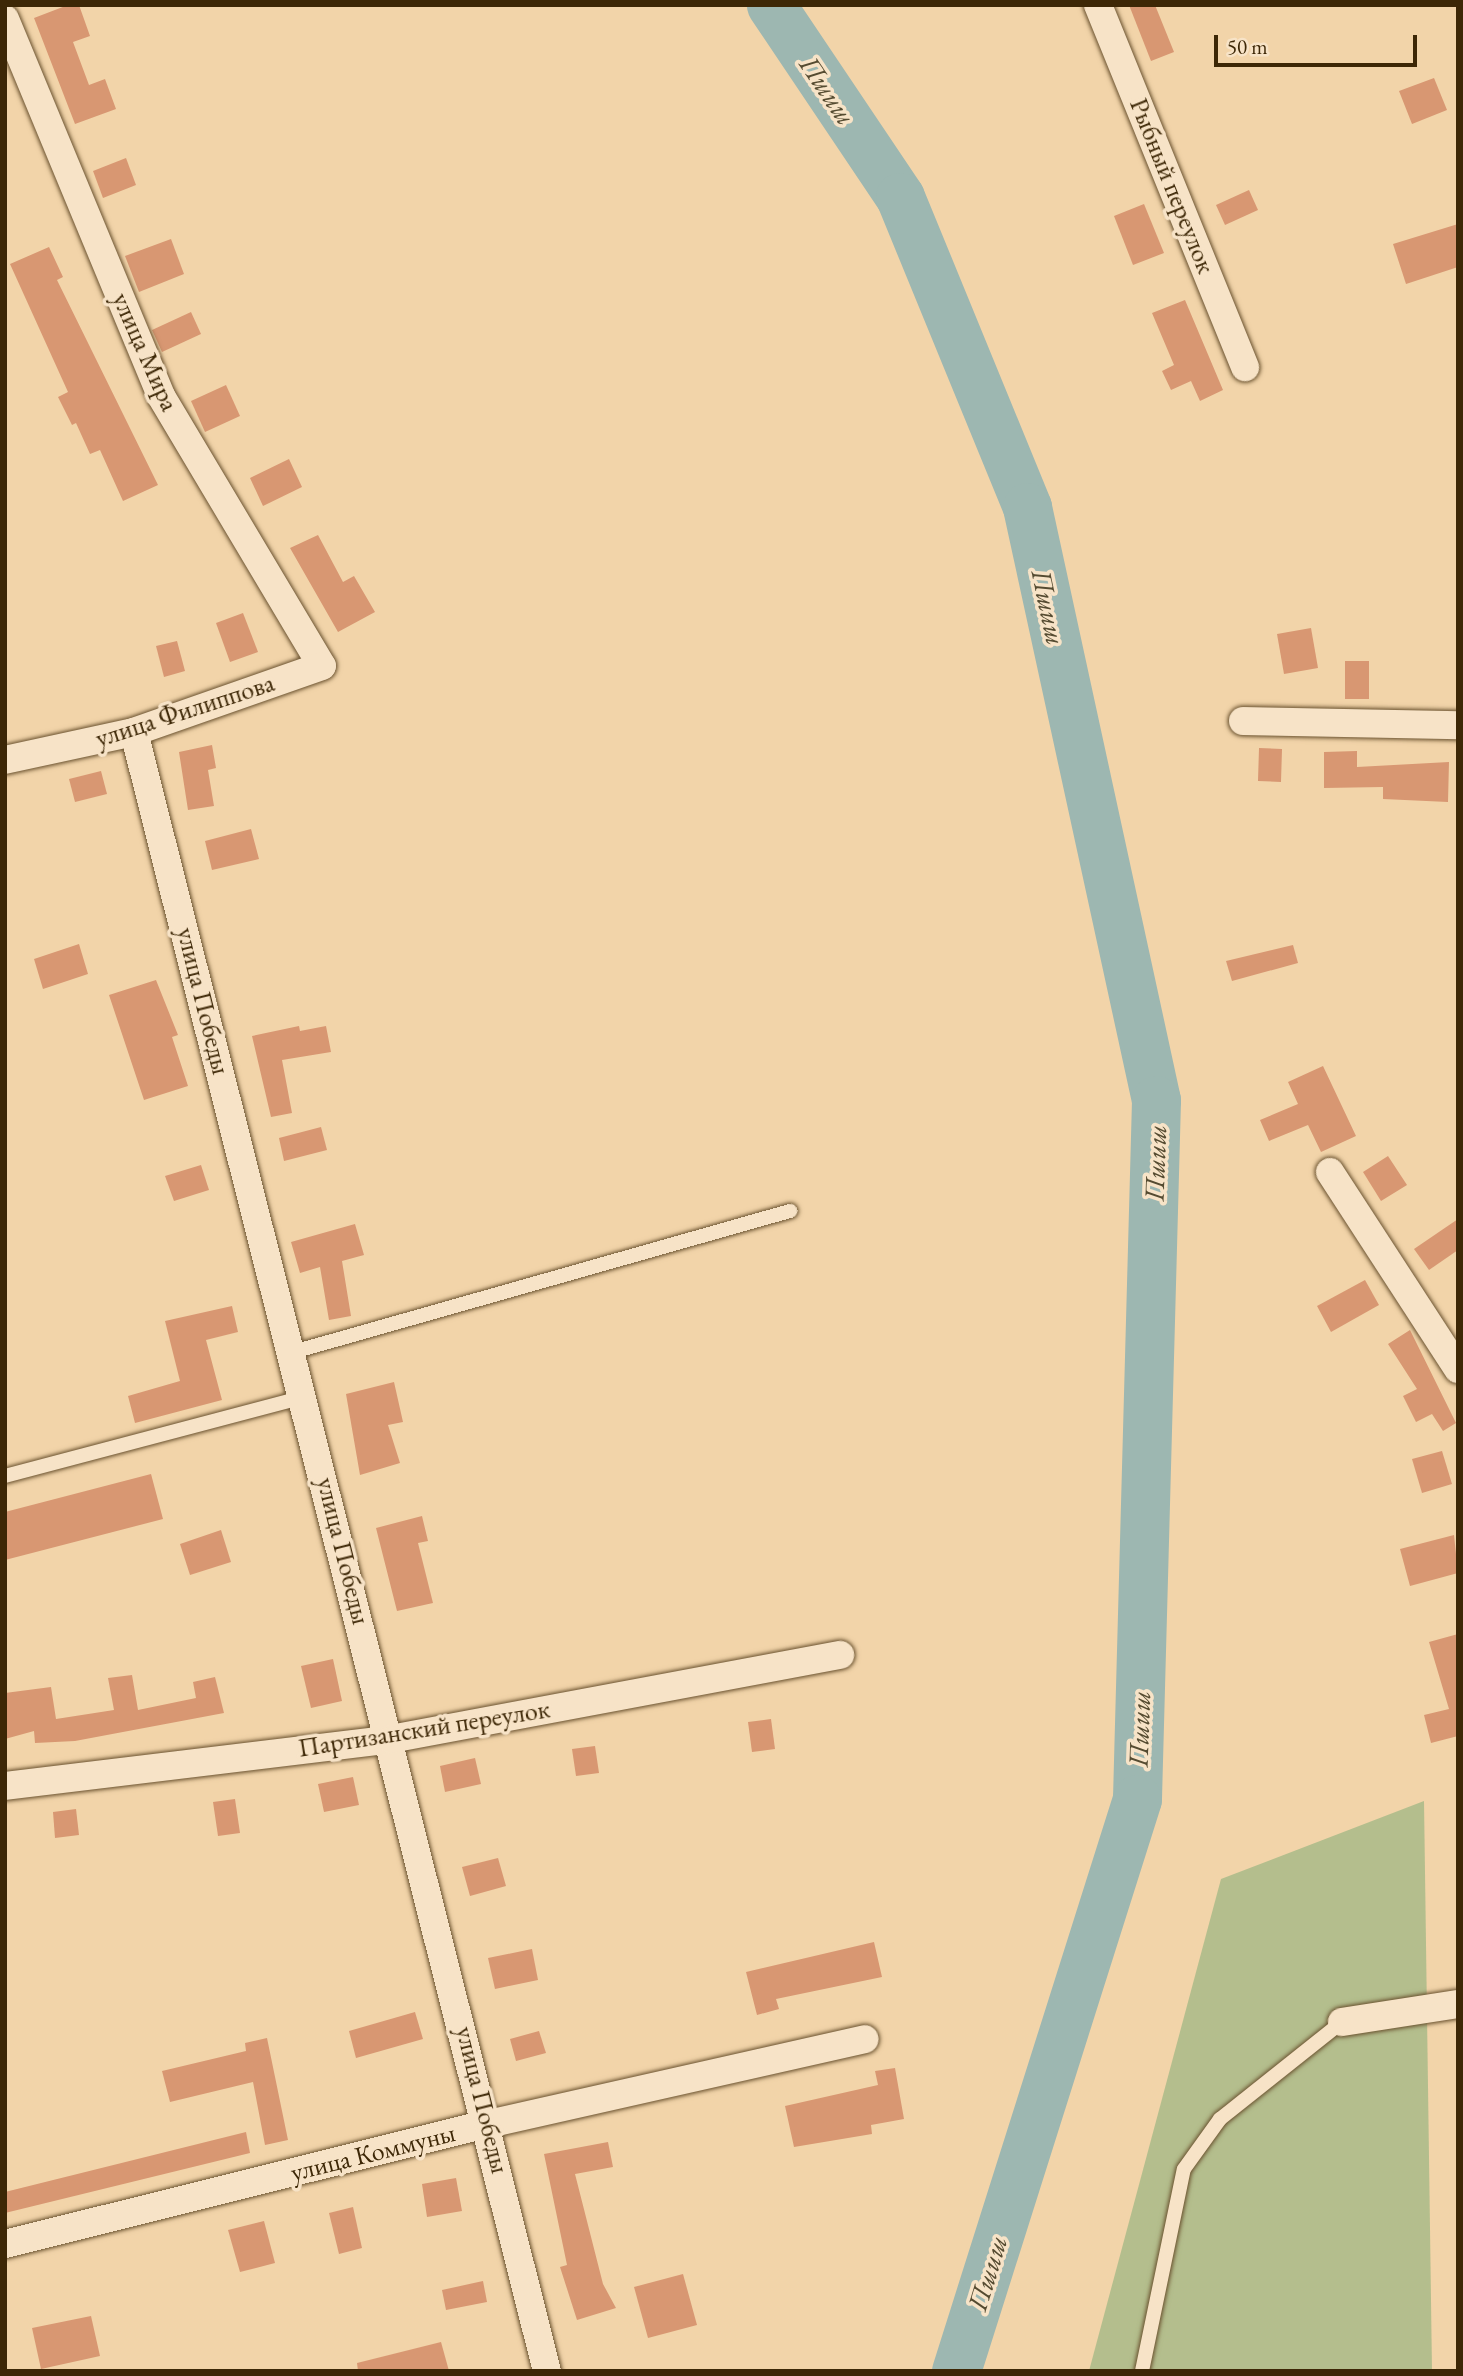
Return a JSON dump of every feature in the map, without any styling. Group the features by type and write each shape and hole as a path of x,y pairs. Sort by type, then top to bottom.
{"street":[{"name":"Рыбный переулок","path":"1098,5 1245,367"},
{"name":"улица Мира","path":"5,19 161,396 321,666"},
{"name":"улица Филиппова","path":"5,760 134,732 321,666"},
{"path":"1243,721 1458,725"},
{"name":"улица Победы","path":"134,732 391,1739 547,2371"},
{"path":"1330,1172 1458,1369"},
{"name":"Партизанский переулок","path":"5,1786 391,1739 840,1655"},
{"path":"1342,2022 1458,2004"},
{"name":"улица Коммуны","path":"5,2244 488,2124 865,2039"}],"lane":[{"path":"293,1352 790,1211"},
{"path":"5,1476 304,1397"},
{"path":"1142,2371 1184,2169 1220,2119 1342,2022"}],"green space":[{"path":"1424,1801 1432,2371 1089,2371 1221,1879"}],"building":[{"path":"68,5 79,5 90,36 73,42 89,85 105,79 116,109 75,124 34,18"},
{"path":"1129,5 1155,5 1174,52 1151,61"},
{"path":"1434,78 1447,110 1412,124 1399,91"},
{"path":"126,158 136,185 103,198 93,171"},
{"path":"1249,190 1258,210 1225,225 1216,205"},
{"path":"1144,204 1164,253 1133,265 1114,216"},
{"path":"1458,224 1458,267 1406,284 1393,244"},
{"path":"171,239 184,274 139,292 125,256"},
{"path":"49,247 63,277 57,280 158,485 123,501 100,450 90,454 76,423 72,425 58,397 68,392 10,264"},
{"path":"1185,300 1223,390 1200,401 1191,381 1171,390 1162,371 1174,365 1152,313"},
{"path":"191,312 201,334 162,352 152,330"},
{"path":"226,385 240,416 205,432 191,401"},
{"path":"289,459 302,487 263,506 250,478"},
{"path":"318,535 343,582 354,576 375,612 338,632 290,548"},
{"path":"243,613 258,652 230,662 216,623"},
{"path":"1311,628 1318,668 1284,674 1277,634"},
{"path":"177,641 185,671 164,677 156,646"},
{"path":"1345,661 1369,661 1369,699 1345,699"},
{"path":"212,745 216,768 208,770 214,806 188,810 179,752"},
{"path":"1259,748 1282,749 1281,782 1258,781"},
{"path":"1357,751 1357,767 1449,762 1448,802 1383,799 1383,787 1324,788 1324,752"},
{"path":"101,771 107,794 75,802 69,779"},
{"path":"251,829 259,859 212,870 205,841"},
{"path":"79,944 88,974 43,989 34,959"},
{"path":"1293,945 1298,963 1232,981 1226,961"},
{"path":"156,980 178,1035 172,1037 188,1086 144,1100 109,995"},
{"path":"299,1026 300,1031 326,1026 331,1052 282,1060 292,1113 271,1117 252,1036"},
{"path":"1323,1066 1356,1136 1321,1152 1308,1125 1269,1141 1260,1120 1298,1104 1288,1082"},
{"path":"321,1127 327,1150 284,1161 279,1138"},
{"path":"1388,1156 1407,1185 1381,1201 1363,1172"},
{"path":"201,1165 209,1190 174,1201 165,1176"},
{"path":"1458,1219 1458,1250 1429,1270 1414,1249"},
{"path":"355,1224 364,1255 342,1261 351,1316 329,1320 320,1267 300,1273 291,1242"},
{"path":"1365,1280 1379,1305 1331,1332 1317,1306"},
{"path":"232,1306 238,1332 206,1340 222,1400 135,1423 128,1396 180,1381 165,1321"},
{"path":"1410,1330 1456,1423 1443,1431 1432,1414 1416,1422 1403,1396 1417,1389 1388,1344"},
{"path":"394,1382 403,1422 388,1425 400,1463 360,1475 346,1394"},
{"path":"1442,1451 1452,1484 1422,1493 1412,1459"},
{"path":"151,1474 163,1519 5,1560 5,1512"},
{"path":"422,1516 428,1541 418,1543 433,1603 397,1611 376,1528"},
{"path":"221,1530 231,1562 190,1575 180,1544"},
{"path":"1454,1535 1458,1573 1410,1586 1400,1549"},
{"path":"1458,1634 1458,1736 1431,1743 1424,1715 1449,1709 1429,1642"},
{"path":"333,1659 342,1701 311,1708 301,1666"},
{"path":"132,1675 138,1710 196,1698 193,1682 215,1677 224,1713 75,1741 35,1743 34,1731 5,1739 5,1693 51,1687 56,1719 114,1710 108,1678"},
{"path":"771,1719 775,1749 752,1752 748,1722"},
{"path":"595,1746 599,1773 576,1776 572,1749"},
{"path":"475,1758 481,1784 445,1792 440,1766"},
{"path":"353,1777 359,1805 324,1812 318,1784"},
{"path":"235,1799 240,1833 218,1836 213,1802"},
{"path":"76,1809 79,1835 55,1838 53,1812"},
{"path":"498,1858 506,1886 470,1896 462,1867"},
{"path":"874,1942 882,1977 776,1999 779,2009 757,2015 746,1972"},
{"path":"532,1949 538,1980 495,1989 488,1958"},
{"path":"415,2012 423,2039 356,2058 349,2031"},
{"path":"539,2031 546,2053 516,2061 510,2039"},
{"path":"267,2038 288,2140 265,2145 253,2082 170,2102 162,2071 246,2051 245,2043"},
{"path":"895,2068 904,2119 871,2125 872,2134 794,2147 785,2106 878,2085 875,2071"},
{"path":"246,2132 250,2153 5,2213 5,2192"},
{"path":"608,2142 613,2167 575,2174 603,2284 616,2308 577,2320 560,2267 567,2265 544,2154"},
{"path":"456,2178 462,2211 427,2217 422,2184"},
{"path":"353,2207 362,2248 339,2254 329,2213"},
{"path":"264,2221 275,2263 240,2272 228,2230"},
{"path":"683,2274 697,2325 648,2338 634,2287"},
{"path":"483,2281 487,2302 446,2310 442,2290"},
{"path":"91,2316 100,2356 41,2369 32,2328"},
{"path":"441,2342 449,2371 358,2371 357,2363"}],"waterway":[{"name":"Пшиш","path":"771,5 900,197 1027,507 1156,1100 1137,1799 956,2371"}]}
